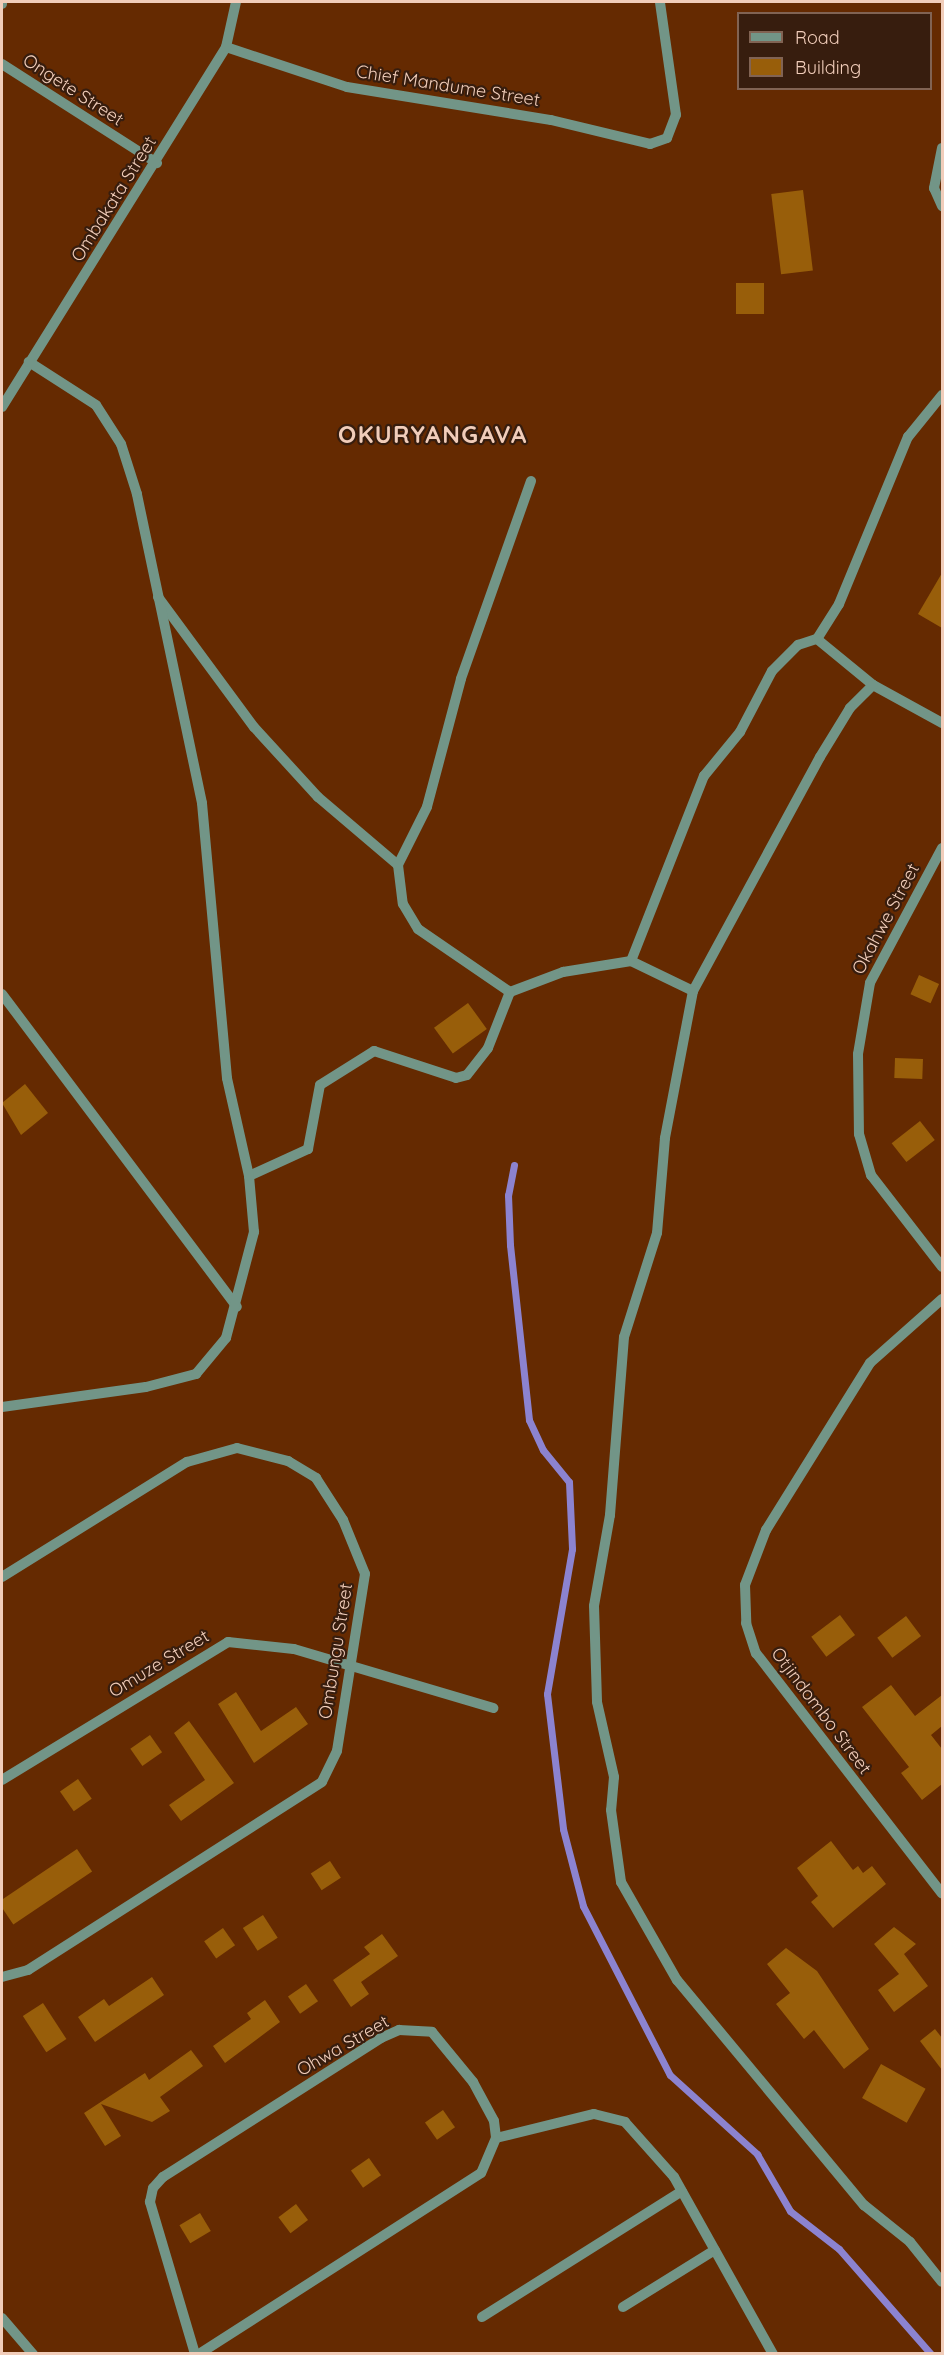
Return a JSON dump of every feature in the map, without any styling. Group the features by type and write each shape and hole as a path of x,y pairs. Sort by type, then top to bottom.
{"street":[{"name":"Ombakata Street","path":"2,406 6,390 29,362 157,163 226,47 236,2"},
{"name":"Chief Mandume Street","path":"226,47 347,87 551,120 650,144 667,138 676,115 660,2"},
{"name":"Ongete Street","path":"2,64 157,163"},
{"path":"942,148 934,188 942,206"},
{"path":"2,1407 146,1387 196,1374 226,1338 237,1307 254,1232 249,1176 227,1078 202,803 137,494 121,444 96,405 29,362"},
{"path":"631,961 704,776 740,732 772,671 798,645 817,639 839,604 908,436 942,395"},
{"path":"510,992 418,929 403,904 398,865 427,807 458,689 531,481"},
{"path":"157,596 254,727 318,797 398,865"},
{"path":"817,639 873,685 942,723"},
{"path":"873,685 850,708 820,757 693,991 665,1138 657,1233 624,1336 610,1515 594,1606 597,1702 614,1777 611,1810 621,1882 677,1980 864,2205 910,2242 942,2282"},
{"name":"Okahwe Street","path":"942,848 870,983 858,1063 859,1134 871,1175 942,1268"},
{"path":"249,1176 308,1149 320,1085 374,1051 456,1078 467,1075 488,1048 510,992 563,972 631,961 693,991"},
{"path":"2,994 237,1307"},
{"name":"Otjindombo Street","path":"942,1299 870,1363 766,1530 746,1585 746,1623 756,1653 942,1893"},
{"name":"Ombungu Street","path":"2,1577 187,1462 237,1448 263,1452 316,1478 357,1550 365,1574 337,1751 322,1782 274,1818 28,1970 2,1977"},
{"name":"Omuze Street","path":"2,1780 228,1642 259,1642 350,1664 493,1708"},
{"name":"Ohwa Street","path":"399,2030 432,2032 456,2058 485,2103 496,2138 481,2173 197,2354 150,2202 163,2177 399,2030"},
{"path":"496,2138 594,2114 625,2122 682,2192 773,2354"},
{"path":"482,2317 682,2192"},
{"path":"623,2307 715,2250"},
{"path":"2,2318 33,2354"}],"building":[{"path":"803,190 813,270 781,274 771,194"},
{"path":"736,283 764,283 764,314 736,314"},
{"path":"942,573 942,628 918,614"},
{"path":"919,975 939,984 931,1003 910,994"},
{"path":"468,1003 487,1029 453,1054 434,1028"},
{"path":"895,1058 923,1059 922,1079 894,1078"},
{"path":"25,1084 48,1113 21,1135 2,1103"},
{"path":"920,1121 935,1140 906,1162 892,1143"},
{"path":"840,1615 855,1635 826,1657 811,1637"},
{"path":"906,1616 921,1636 892,1658 877,1638"},
{"path":"891,1685 915,1716 942,1695 942,1726 931,1735 942,1749 942,1784 922,1800 901,1773 909,1767 862,1707"},
{"path":"236,1692 261,1731 296,1707 308,1724 254,1763 218,1704"},
{"path":"189,1721 234,1783 181,1821 169,1805 205,1780 174,1733"},
{"path":"150,1735 162,1752 142,1766 130,1749"},
{"path":"78,1779 92,1799 74,1811 60,1792"},
{"path":"831,1841 853,1870 858,1866 863,1873 872,1866 886,1884 833,1928 811,1902 818,1896 797,1868"},
{"path":"77,1849 92,1871 13,1925 2,1908 2,1900"},
{"path":"330,1861 341,1878 322,1890 311,1874"},
{"path":"263,1915 278,1938 258,1951 243,1928"},
{"path":"894,1927 916,1944 904,1954 928,1986 894,2012 878,1990 899,1974 874,1944"},
{"path":"223,1928 235,1945 216,1958 204,1941"},
{"path":"382,1934 398,1956 361,1982 369,1994 351,2007 333,1980 370,1954 364,1947"},
{"path":"786,1948 817,1971 869,2049 844,2069 814,2030 804,2039 776,2004 790,1993 767,1964"},
{"path":"152,1977 164,1995 95,2042 78,2017 104,1999 109,2006"},
{"path":"306,1984 318,2001 300,2014 288,1997"},
{"path":"265,2000 280,2022 225,2063 213,2046 251,2019 247,2013"},
{"path":"43,2003 66,2039 46,2052 23,2016"},
{"path":"935,2029 942,2038 942,2070 920,2041"},
{"path":"191,2050 203,2066 160,2097 170,2111 152,2122 101,2104 121,2136 105,2146 84,2113 145,2073 149,2080"},
{"path":"881,2064 926,2089 907,2123 862,2098"},
{"path":"443,2110 455,2127 437,2140 425,2123"},
{"path":"369,2158 381,2175 363,2188 351,2171"},
{"path":"296,2204 308,2220 290,2233 278,2217"},
{"path":"200,2213 211,2231 190,2243 179,2225"}],"waterway":[{"path":"514,1165 508,1195 510,1245 529,1420 543,1450 569,1482 572,1549 547,1694 563,1829 583,1906 670,2075 757,2154 790,2211 839,2249 931,2354"}],"district":[{"name":"OKURYANGAVA","path":"433,435"}]}
